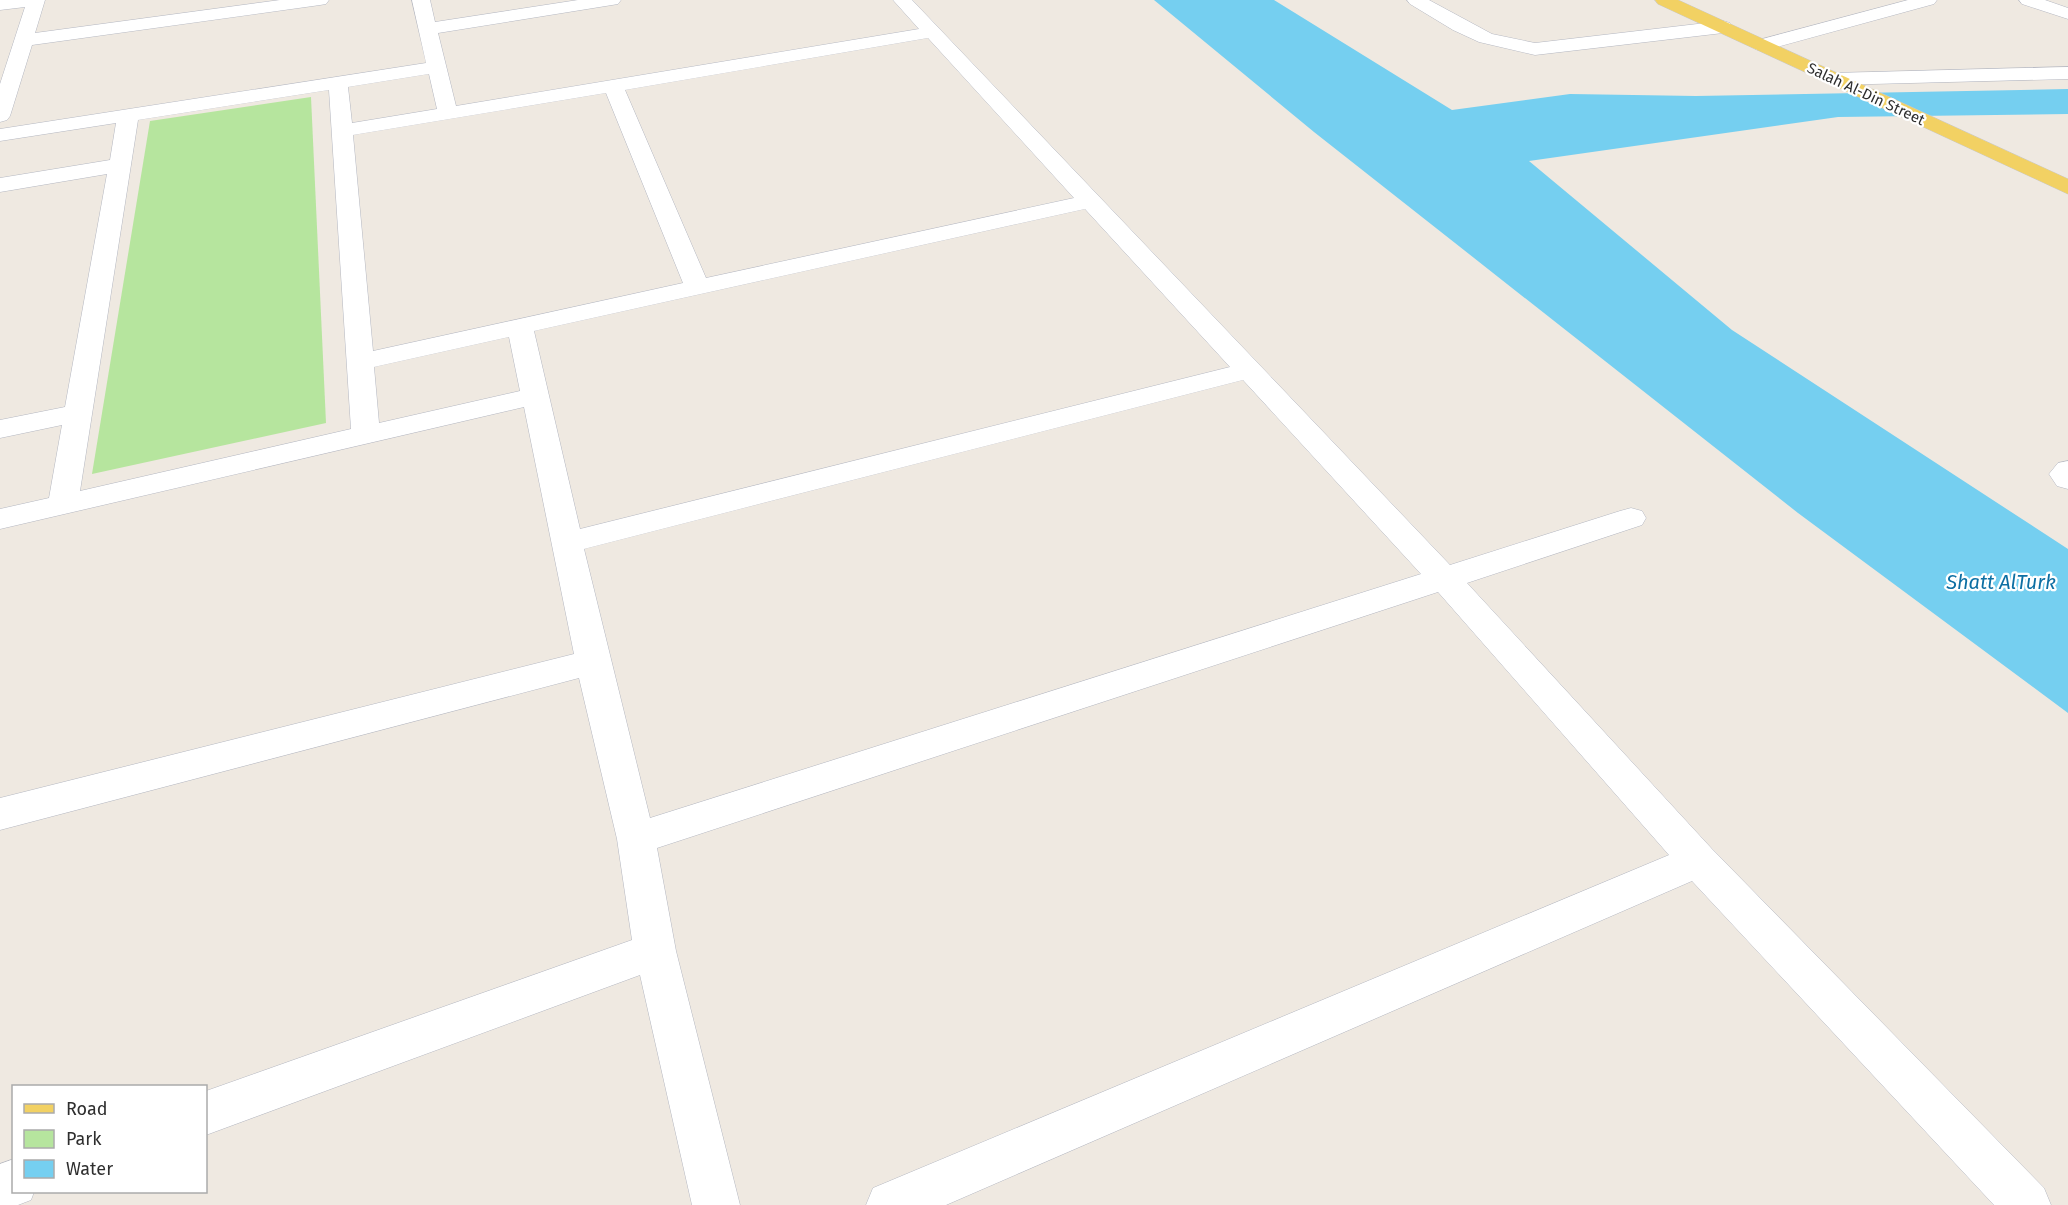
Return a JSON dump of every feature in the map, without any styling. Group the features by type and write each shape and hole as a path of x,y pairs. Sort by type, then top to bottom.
{"main road":[{"name":"Salah Al-Din Street","path":"1664,0 2068,187"}],"street":[{"path":"0,5 36,0 24,40 5,85 0,116"},
{"path":"24,40 320,0"},
{"path":"421,0 448,113"},
{"path":"428,29 612,0"},
{"path":"902,0 1445,579 1698,861 2027,1205"},
{"path":"1416,0 1474,36 1504,46 1535,49 1723,27"},
{"path":"1762,45 1928,0"},
{"path":"2028,0 2068,14"},
{"path":"342,131 933,32"},
{"path":"0,135 437,66"},
{"path":"1834,79 2068,73"},
{"path":"338,82 366,435"},
{"path":"613,86 697,287"},
{"path":"63,505 128,115"},
{"path":"0,184 120,165"},
{"path":"360,362 1090,201"},
{"path":"520,326 593,662 636,838 655,951 716,1205"},
{"path":"568,542 1249,370"},
{"path":"0,519 536,396"},
{"path":"0,429 78,413"},
{"path":"2068,470 2064,474 2068,479"},
{"path":"636,838 1630,518"},
{"path":"0,814 593,662"},
{"path":"891,1205 1698,861"},
{"path":"207,1113 655,951"}],"green space":[{"path":"311,97 326,423 92,474 150,121"}],"water":[{"name":"Shatt AlTurk","path":"1154,0 1274,0 1452,110 1570,94 1696,96 2068,89 2068,114 1838,117 1529,161 1732,330 2068,549 2068,713 1798,513 1314,132"}]}
